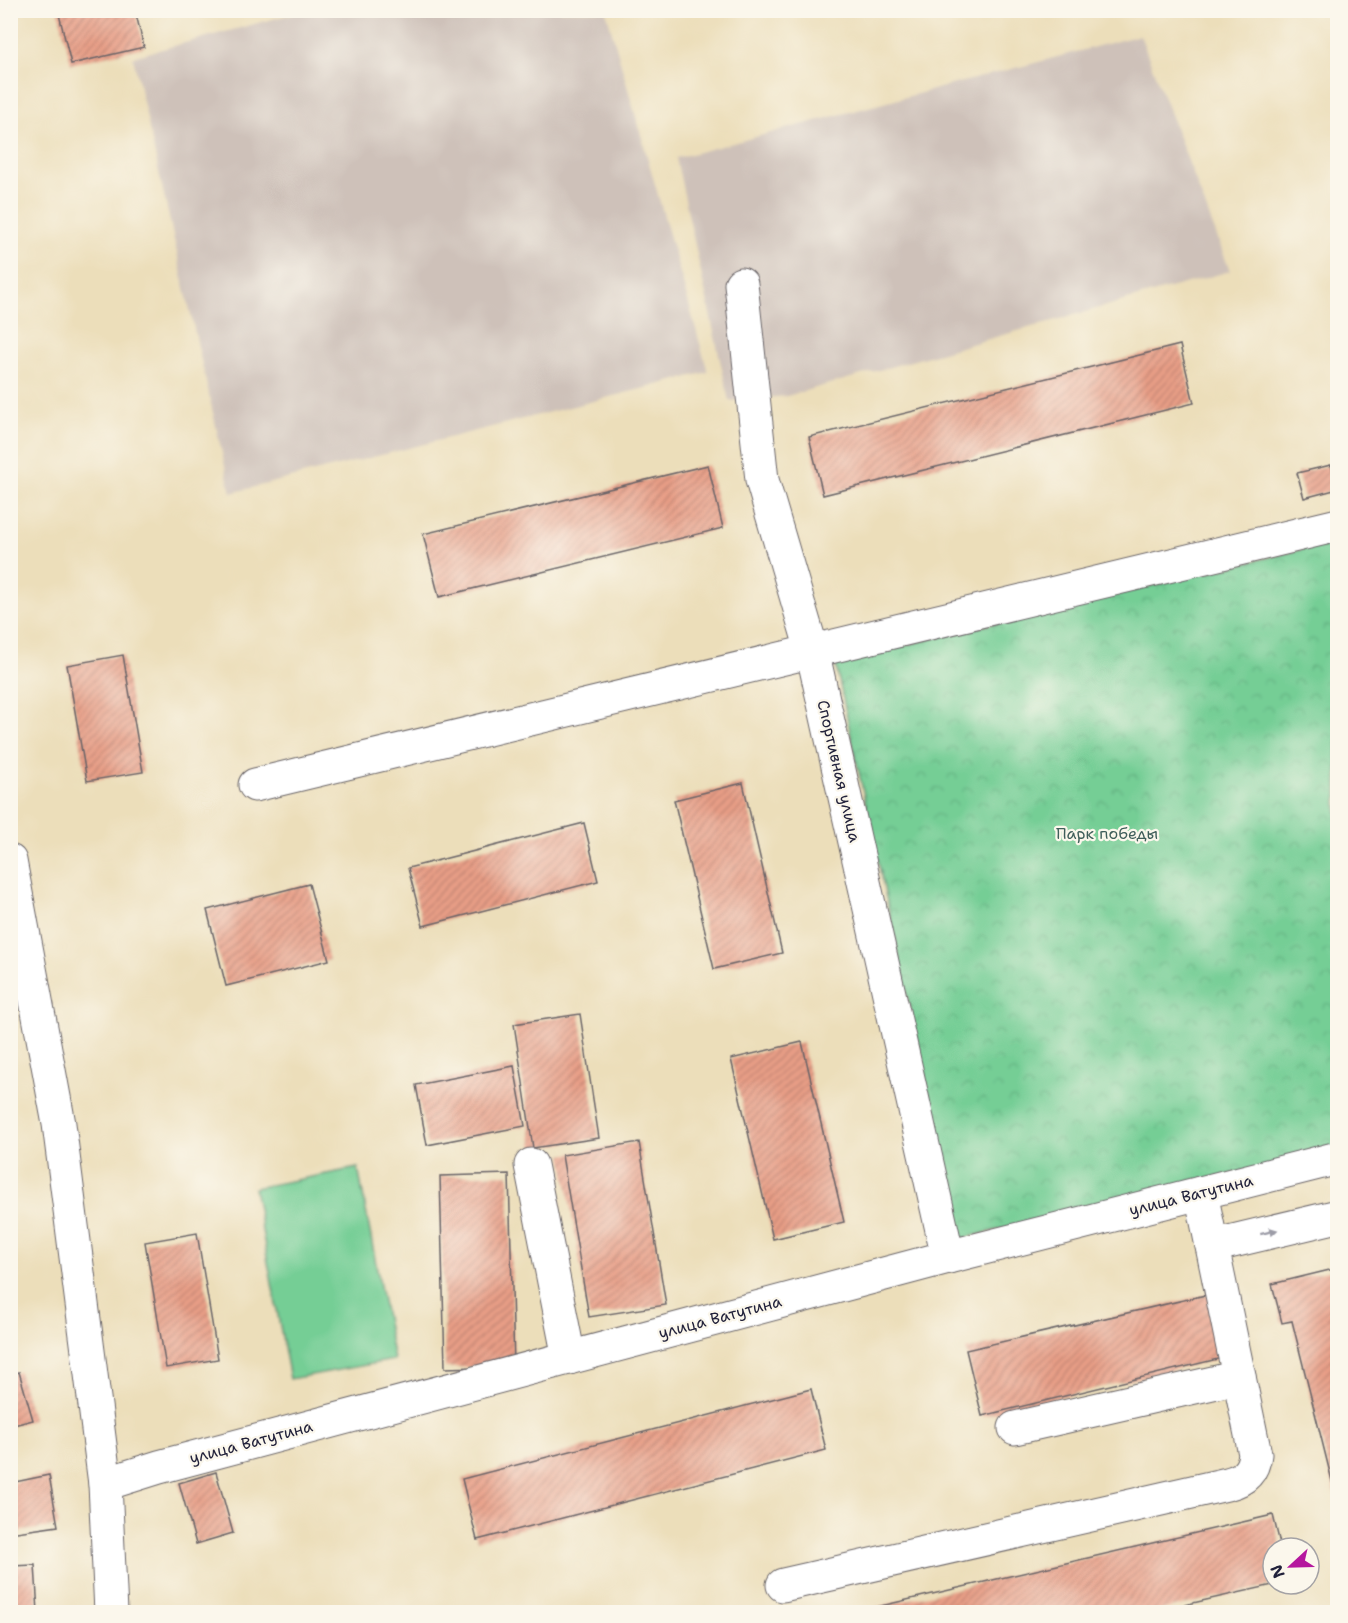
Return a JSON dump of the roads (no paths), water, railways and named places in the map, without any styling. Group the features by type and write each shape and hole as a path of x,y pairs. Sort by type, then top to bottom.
{"street":[{"name":"Спортивная улица","path":"741,284 762,480 812,650 948,1257"},
{"path":"255,784 1338,525"},
{"path":"10,861 59,1124 105,1484 111,1612"},
{"name":"улица Ватутина","path":"105,1484 159,1467 948,1257 1338,1158"},
{"path":"531,1165 569,1358"},
{"path":"783,1585 1239,1481 1248,1474 1254,1466 1255,1454 1201,1193"},
{"path":"1212,1246 1338,1216"},
{"path":"1015,1428 1239,1377"}],"park label":[{"name":"Парк победы","path":"1107,833"}]}
